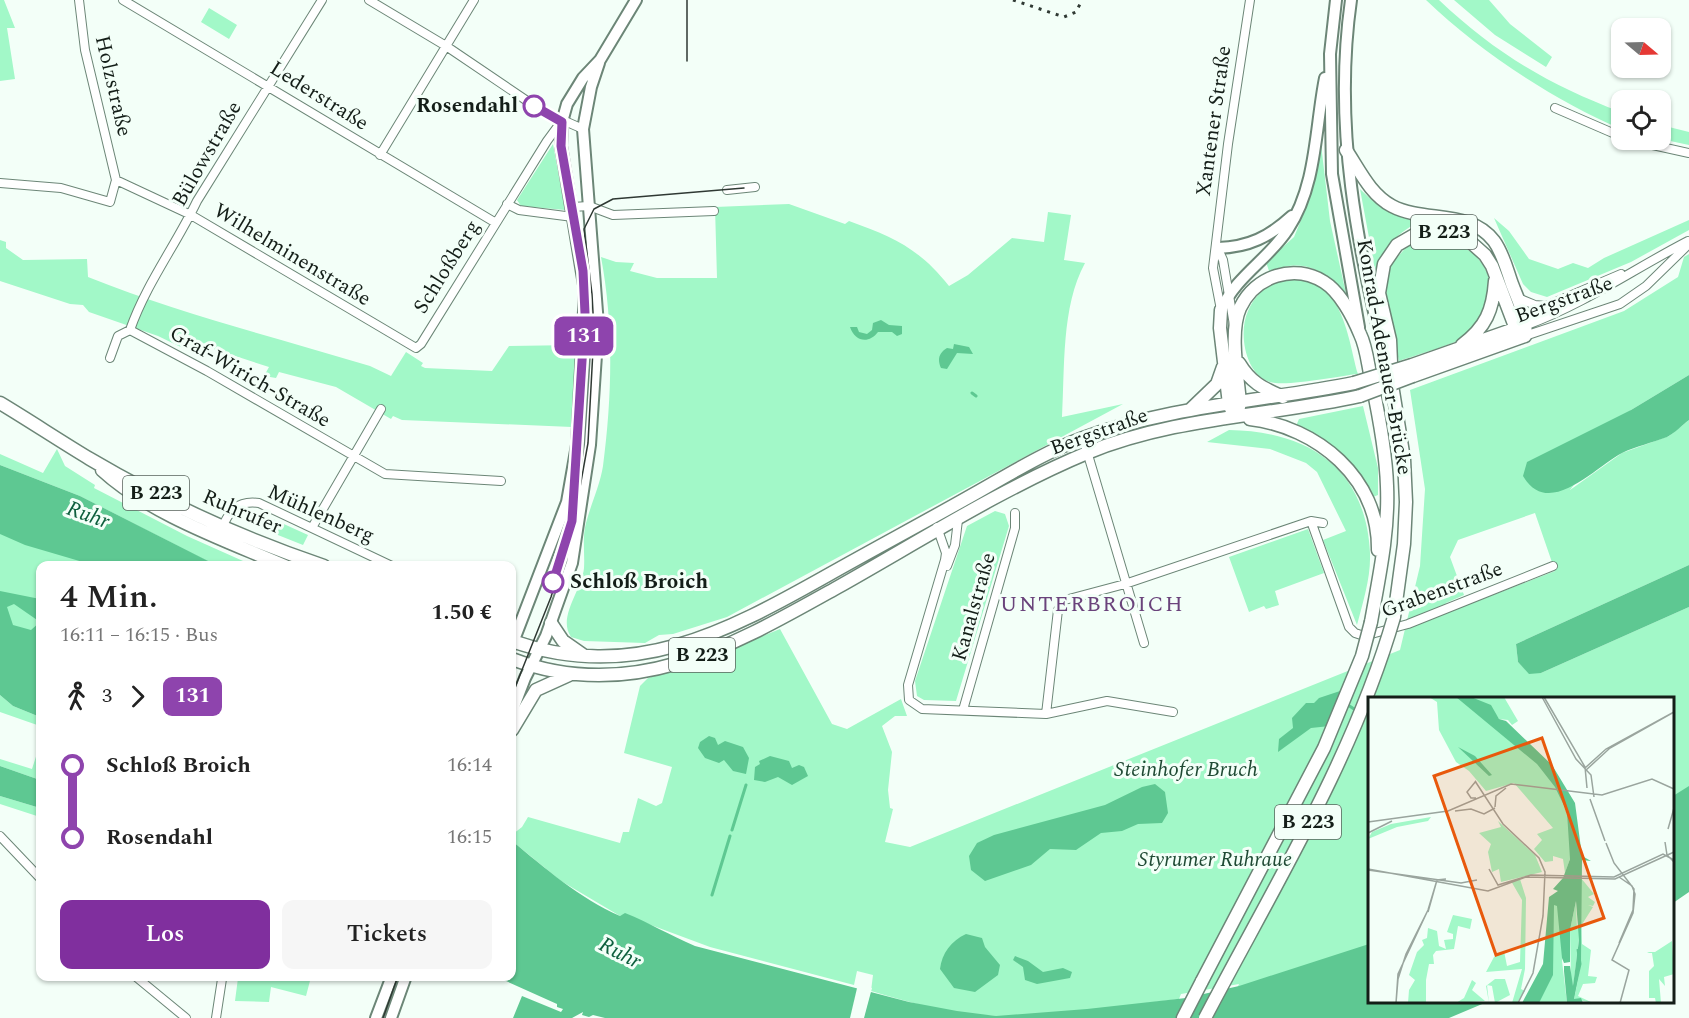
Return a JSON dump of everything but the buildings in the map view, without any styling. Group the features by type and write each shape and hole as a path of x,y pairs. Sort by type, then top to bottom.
{"main road":[{"path":"516,632 567,502 573,478 585,313 583,271 561,146 562,122 567,104 583,78 600,60 636,0"},
{"path":"1236,418 1224,363 1220,328 1221,310 1228,294 1282,237 1299,210 1311,171 1330,54 1336,0"},
{"name":"Konrad-Adenauer-Brücke","path":"1204,1018 1335,769 1379,668 1394,617 1404,544 1406,502 1404,459 1392,385 1358,242 1347,150 1344,80 1351,0"},
{"name":"Konrad-Adenauer-Brücke","path":"1183,1018 1324,748 1362,656 1377,591 1386,532 1388,485 1377,408 1332,174 1330,54"},
{"path":"516,702 551,623 572,563 590,445 598,325 583,129 591,87 600,60"},
{"path":"1347,150 1373,191 1391,206 1414,214 1466,222 1487,234 1499,250 1517,298 1522,330"},
{"path":"1218,248 1239,247 1256,242 1275,232 1299,210"},
{"name":"B 223","path":"1392,385 1390,340 1379,293 1384,264 1397,245 1416,234 1427,231 1466,238 1485,255 1495,278 1493,308 1486,323 1454,351"},
{"path":"1234,404 1238,361 1235,330 1240,309 1251,290 1264,280 1292,273 1311,275 1326,283 1337,294 1361,334"},
{"path":"1495,278 1522,330"},
{"name":"Bergstraße","path":"531,666 569,675 613,676 668,667 741,640 958,520 1088,453 1163,430 1311,407 1360,396 1454,351 1522,330"},
{"name":"Bergstraße","path":"540,650 584,656 653,652 696,642 790,597 1024,465 1083,438 1191,409 1284,397 1412,371 1522,330"},
{"path":"1238,361 1248,379 1284,397"},
{"path":"1191,409 1217,384 1224,363"},
{"name":"Ruhrufer","path":"0,403 90,459 120,486 220,531 276,561"},
{"name":"B 223","path":"1236,418 1285,427 1306,435 1333,453 1352,474 1366,496 1378,541 1377,591"},
{"name":"Ruhrufer","path":"220,531 309,561"},
{"path":"551,623 563,641 584,656"},
{"name":"B 223","path":"516,643 540,650"},
{"name":"B 223","path":"516,660 531,666"},
{"path":"516,723 536,690 569,675"},
{"path":"376,1018 391,981"},
{"path":"391,1018 404,981"}],"street":[{"name":"Holzstraße","path":"79,0 85,50 116,180"},
{"name":"Lederstraße","path":"123,0 496,223"},
{"name":"Bülowstraße","path":"110,358 118,336 130,329 141,300 322,0"},
{"path":"369,0 446,46 562,122 583,129"},
{"path":"380,155 474,0"},
{"name":"Xantener Straße","path":"1221,310 1214,268 1218,248 1225,166 1250,0"},
{"path":"1555,108 1611,132"},
{"name":"Schloßberg","path":"416,348 421,344 507,204 562,122"},
{"path":"1671,149 1689,153"},
{"path":"0,183 61,188 110,202 116,180"},
{"name":"Wilhelminenstraße","path":"116,180 191,215 416,348"},
{"path":"727,190 755,187"},
{"path":"507,204 519,210 573,212 589,206 612,215 714,211"},
{"name":"Bergstraße","path":"1522,330 1594,296 1636,268 1689,243"},
{"name":"Bergstraße","path":"1522,330 1620,304 1646,286 1689,243"},
{"name":"Xantener Straße","path":"1218,248 1223,260 1235,330"},
{"path":"1517,298 1535,305 1546,306 1636,268"},
{"name":"Graf-Wirich-Straße","path":"130,329 207,371 352,457 393,476 501,481"},
{"path":"313,526 381,409"},
{"path":"1083,438 1144,644"},
{"name":"Mühlenberg","path":"220,531 234,508 249,501 313,526 382,561"},
{"name":"Kanalstraße","path":"963,710 1015,528 1015,513"},
{"path":"932,517 946,553 944,569 908,685 909,700 922,709 1046,714 1107,701 1173,712"},
{"path":"944,569 951,558 958,520"},
{"path":"1046,714 1060,604 1311,521 1323,523"},
{"name":"Grabenstraße","path":"1311,521 1349,627 1355,633 1364,636 1408,624 1553,566"},
{"path":"0,836 36,874"},
{"path":"141,981 186,1018"},
{"path":"216,1018 222,981"}],"green space":[{"path":"0,0 4,0 15,28 7,28 15,79 0,81"},
{"path":"1426,0 1439,0 1481,36 1524,66 1570,91 1611,108 1611,124 1569,104 1518,73 1469,38"},
{"path":"1454,0 1489,0 1510,24 1552,57 1546,67 1495,35"},
{"path":"209,8 237,25 229,39 201,22"},
{"path":"1671,128 1689,132 1689,145 1671,141"},
{"path":"553,144 565,210 521,206 517,200"},
{"path":"1321,144 1330,221 1347,298 1321,273 1313,269 1294,266 1269,271 1266,262 1294,237 1310,198"},
{"path":"1360,189 1386,210 1418,222 1392,242 1382,254 1375,270"},
{"path":"789,204 845,224 849,221 904,245 927,262 949,286 968,275 1012,238 1044,242 1048,212 1071,215 1064,260 1085,263 1077,280 1068,318 1062,417 1123,404 727,617 673,634 659,635 645,643 584,641 571,637 567,629 568,612 584,568 585,529 602,473 606,440 610,388 610,335 601,257 616,262 634,263 630,271 657,278 717,278 715,207"},
{"path":"1494,218 1509,231 1529,259 1558,269 1573,263 1588,268 1604,258 1689,220 1689,230 1631,262 1547,297 1531,292 1523,284"},
{"path":"1432,238 1457,244 1477,258 1489,278 1490,290 1487,304 1480,321 1469,335 1446,346 1399,361 1384,293 1389,267 1408,245"},
{"path":"0,240 6,242 6,248 23,260 87,259 88,277 193,314 370,366 391,376 406,352 423,363 421,366 425,368 492,371 509,346 576,345 572,427 402,420 393,416 391,419 336,387 279,372 276,378 264,376 269,367 192,342 187,350 158,336 89,312 83,305 70,304 0,281"},
{"path":"1689,254 1689,375 1631,410 1570,490 1622,453 1669,436 1689,420 1689,565 1516,644 1518,662 1529,673 1541,673 1689,607 1689,838 1674,847 1674,697 1368,697 1368,996 1291,1018 1223,1018 1239,984 1181,994 1179,999 1042,1015 980,1015 917,1004 871,991 873,975 857,971 854,985 710,947 624,915 620,916 561,881 516,844 516,832 528,817 620,843 623,832 629,832 638,798 656,806 662,803 672,767 624,753 640,686 648,678 692,665 780,629 832,724 847,729 901,699 907,716 895,716 882,726 892,752 888,790 890,808 893,809 885,842 910,847 1400,650 1420,566 1425,489 1410,390 1624,311 1678,277 1684,257","holes":["1535,513 1555,571 1441,615 1446,603 1464,595 1450,557 1458,540"]},
{"path":"1276,280 1304,280 1328,293 1343,318 1358,374 1278,383 1261,378 1249,362 1246,352 1245,320 1256,297"},
{"path":"1363,406 1378,468 1378,495 1373,497 1341,454 1321,439 1296,426 1299,419"},
{"path":"1229,430 1258,432 1284,438 1307,447 1328,460 1344,477 1357,498 1366,523 1370,553 1368,580 1357,625 1323,540 1346,531 1317,472 1306,463 1270,449 1207,442"},
{"path":"57,449 65,466 95,485 94,488 187,536 243,561 207,561 80,496 0,465 0,454 43,473"},
{"path":"0,500 172,561 36,561 36,661 0,646"},
{"path":"253,510 308,535 303,545 245,522 247,512"},
{"path":"995,511 1005,514 1009,526 956,701 924,700 917,696 915,681 967,526"},
{"path":"1308,529 1324,573 1275,591 1279,605 1266,609 1264,606 1249,612 1229,557"},
{"path":"0,695 13,706 36,715 36,725 0,712"},
{"path":"36,756 36,779 0,766 0,759 32,769"},
{"path":"0,796 36,807 36,816 0,804"},
{"path":"238,981 310,981 306,996 271,987 269,1002 235,1001"}],"water":[{"path":"881,320 889,325 902,326 902,334 897,336 892,332 878,332 867,340 862,340 855,336 850,327 857,327 859,332 867,334 872,330 873,323"},
{"path":"954,344 969,347 973,354 957,353 947,369 941,368 939,359 942,352 947,348 953,349"},
{"path":"1689,375 1689,420 1670,435 1622,453 1586,478 1559,491 1546,493 1534,488 1523,476 1527,462 1631,410"},
{"name":"Ruhr","path":"0,465 80,496 208,561 79,561 25,545 0,534"},
{"path":"1689,565 1689,607 1541,673 1529,674 1518,662 1516,644"},
{"path":"0,591 36,598 36,619 14,604 7,607 13,625 31,630 36,626 36,715 13,706 0,695"},
{"path":"1340,691 1341,700 1330,726 1311,728 1278,752 1279,739 1293,728 1292,718 1306,703 1314,703 1319,698"},
{"path":"709,736 715,738 718,745 725,741 743,747 749,758 746,774 733,771 724,760 719,763 705,758 698,748 700,742"},
{"path":"770,756 789,761 792,768 799,765 804,767 808,776 792,785 778,777 765,782 754,780 755,767 760,764 759,761"},
{"path":"0,766 36,779 36,807 0,796"},
{"path":"1155,784 1165,792 1168,813 1162,823 1138,824 1122,831 1101,833 1076,850 1050,849 1031,865 985,881 971,870 969,856 977,843 994,835 1105,805 1142,787"},
{"path":"1689,786 1689,892 1674,902 1674,795"},
{"name":"Ruhr","path":"516,844 563,882 605,909 620,916 625,913 695,946 909,1002 957,1011 996,1016 1186,998 1239,986 1368,944 1368,1003 1485,1003 1449,1018 605,1018 593,1015 589,1017 582,1015 583,1012 572,1018 513,1018 522,996 561,1012 563,1009 557,1007 557,1004 506,981 516,981"},
{"path":"966,934 982,938 985,947 1000,965 998,975 975,992 954,988 940,969 948,948"},
{"path":"1015,956 1028,961 1043,972 1063,968 1072,972 1070,978 1037,984 1025,980 1023,967 1013,960"}],"pier":[{"path":"858,984 872,988 864,1018 850,1018"}],"waterway":[{"path":"972,393 976,396"},
{"path":"1345,703 1357,711"},
{"path":"732,830 746,785"},
{"path":"712,895 730,836"}],"tram line":[{"path":"687,0 687,61"},
{"path":"516,685 551,597 573,526 588,443 594,331 584,229 594,209 613,199 744,188"},
{"path":"383,1018 396,981"}],"railway":[{"path":"1013,0 1064,17 1076,12 1082,0"}],"bus line":[{"name":"131","path":"534,106 562,122 561,146 585,291 572,521 553,582"}],"place":[{"name":"Rosendahl","path":"534,106"},
{"name":"Schloß Broich","path":"553,582"}],"district":[{"name":"UNTERBROICH","path":"1092,604"}],"park label":[{"name":"Steinhofer Bruch","path":"1186,770"},
{"name":"Styrumer Ruhraue","path":"1215,860"}]}
